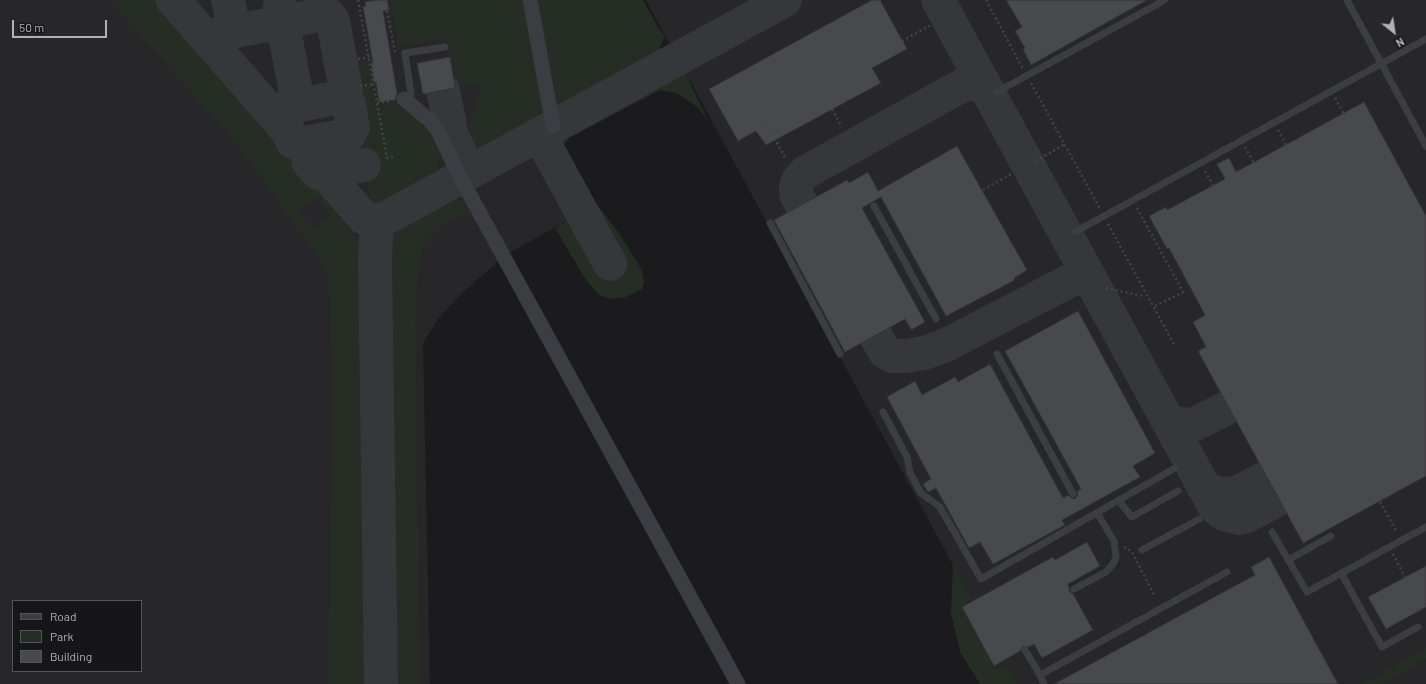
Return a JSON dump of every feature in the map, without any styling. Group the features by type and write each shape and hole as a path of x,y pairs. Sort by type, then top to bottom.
{"street":[{"path":"530,0 553,126"},
{"path":"406,101 428,119 438,131 460,177 738,684"}],"lane":[{"path":"997,92 1165,0"},
{"path":"1347,0 1426,146"},
{"path":"1075,232 1426,40"},
{"path":"406,101 411,94 405,53 446,47"},
{"path":"874,206 936,319"},
{"path":"770,223 840,354"},
{"path":"996,354 1073,494"},
{"path":"884,412 907,457 910,473 921,493 940,507 981,579 1175,468"},
{"path":"1119,500 1132,517 1178,491"},
{"path":"1074,589 1106,572 1113,564 1116,556 1114,541 1097,513"},
{"path":"1142,550 1199,519"},
{"path":"1272,532 1307,592 1426,527"},
{"path":"1288,560 1331,536"},
{"path":"1040,675 1227,572"},
{"path":"1341,573 1382,647 1418,627"},
{"path":"1025,650 1044,684"}],"path":[{"path":"358,0 387,158 393,157"},
{"path":"986,0 1175,346"},
{"path":"387,11 396,55"},
{"path":"902,41 931,25"},
{"path":"358,59 369,57"},
{"path":"360,86 374,84"},
{"path":"1331,92 1344,114"},
{"path":"377,103 406,101"},
{"path":"832,109 842,127"},
{"path":"1274,123 1286,145"},
{"path":"767,125 786,159"},
{"path":"1242,141 1254,163"},
{"path":"1036,161 1065,144"},
{"path":"1200,163 1213,185"},
{"path":"983,190 1011,174"},
{"path":"1133,200 1183,292 1154,307"},
{"path":"1106,288 1143,296"},
{"path":"1380,502 1398,533 1392,554 1405,577"},
{"path":"1121,545 1132,552 1154,595"}],"shaded area":[{"path":"0,0 494,0 533,137 577,215 504,256 459,296 438,319 423,343 430,684 0,684"},
{"path":"646,0 1426,0 1426,648 1360,684 1018,684 1006,663 995,669 960,606 972,600"},
{"path":"1426,660 1426,684 1382,684"}],"green space":[{"path":"110,0 160,0 273,130 290,155 362,246 368,267 374,608 368,613 367,684 327,684 330,577 331,383 330,307 326,269 240,148","holes":["317,197 331,215 313,229 299,211"]},
{"path":"391,0 525,0 545,113 480,149 472,146 467,141 467,131 483,83 455,88 447,39 398,46"},
{"path":"536,0 643,0 658,27 665,36 657,54 556,108"},
{"path":"368,61 376,105 399,101 400,108 416,119 426,130 440,155 438,166 429,178 392,199 381,203 374,202 370,199 368,188 358,63"},
{"path":"684,70 707,119 696,106 677,93 660,90 569,138 564,145 564,152 574,175 619,233 642,270 644,281 642,289 626,297 609,299 598,294 584,277 555,228 577,215 604,269 610,264 616,263 563,164 558,151 559,144 565,136"},
{"path":"453,197 462,200 471,207 478,218 465,215 454,217 431,235 423,249 418,278 415,320 420,684 395,684 388,673 382,267 384,267 390,245 400,226"},
{"path":"953,564 972,600 961,606 995,669 1006,663 1018,684 980,684 960,652 951,613"},
{"path":"1426,648 1426,660 1382,684 1360,684"}],"building":[{"path":"387,0 389,10 383,11 397,93 395,100 379,102 376,82 374,82 371,63 373,63 363,7 366,6 365,2"},
{"path":"872,0 880,0 907,49 872,68 881,83 766,145 756,131 738,141 709,89"},
{"path":"1006,0 1147,0 1031,65 1023,49 1025,48 1015,31 1022,27"},
{"path":"450,57 455,88 423,94 417,63"},
{"path":"1364,102 1426,216 1426,476 1303,543 1198,351 1206,347 1193,322 1205,315 1169,248 1167,249 1149,216 1166,207 1167,210 1225,179 1217,164 1229,158 1236,172"},
{"path":"957,146 1027,270 1014,278 1015,280 946,316 881,197 862,208 925,322 911,330 905,319 845,352 774,220 847,180 849,183 868,172 878,191"},
{"path":"1078,311 1155,453 1133,466 1140,477 1062,520 1065,525 993,564 980,542 969,548 936,488 928,492 923,484 931,479 887,397 915,381 922,395 955,377 958,382 990,364 1063,498 1068,495 1075,499 1078,495 1077,491 1081,489 1005,351"},
{"path":"1087,542 1100,566 1068,584 1070,592 1073,594 1093,630 1042,658 1034,644 1029,647 1023,646 1020,651 994,666 962,607 1053,557 1055,560"},
{"path":"1269,557 1338,684 1054,684 1255,575 1251,567"},
{"path":"1426,566 1426,607 1386,629 1368,597"}],"taxiway":[{"path":"173,0 364,218 377,221"},
{"path":"228,0 233,25 228,33"},
{"path":"381,684 375,259 377,221 388,217 785,0"},
{"path":"938,0 1215,507 1223,514 1239,518 1245,517 1279,499"},
{"path":"280,6 281,18 277,24 281,25 284,30 297,97 297,101 293,106"},
{"path":"203,34 209,36 325,14 329,15 333,21 346,90 341,97"},
{"path":"802,205 796,194 796,186 799,179 806,172 963,85 976,84 987,89"},
{"path":"443,90 452,136 469,172"},
{"path":"268,108 274,110 341,97 348,101 353,127 349,135 298,144 293,142 287,131"},
{"path":"539,134 610,264"},
{"path":"309,163 318,173 364,165"},
{"path":"875,335 885,352 892,356 906,356 924,353 946,345 1075,278 1082,278 1094,285"},
{"path":"1167,419 1177,424 1193,425 1229,407"},
{"path":"1203,486 1216,493 1230,494 1240,491 1267,477"}]}
